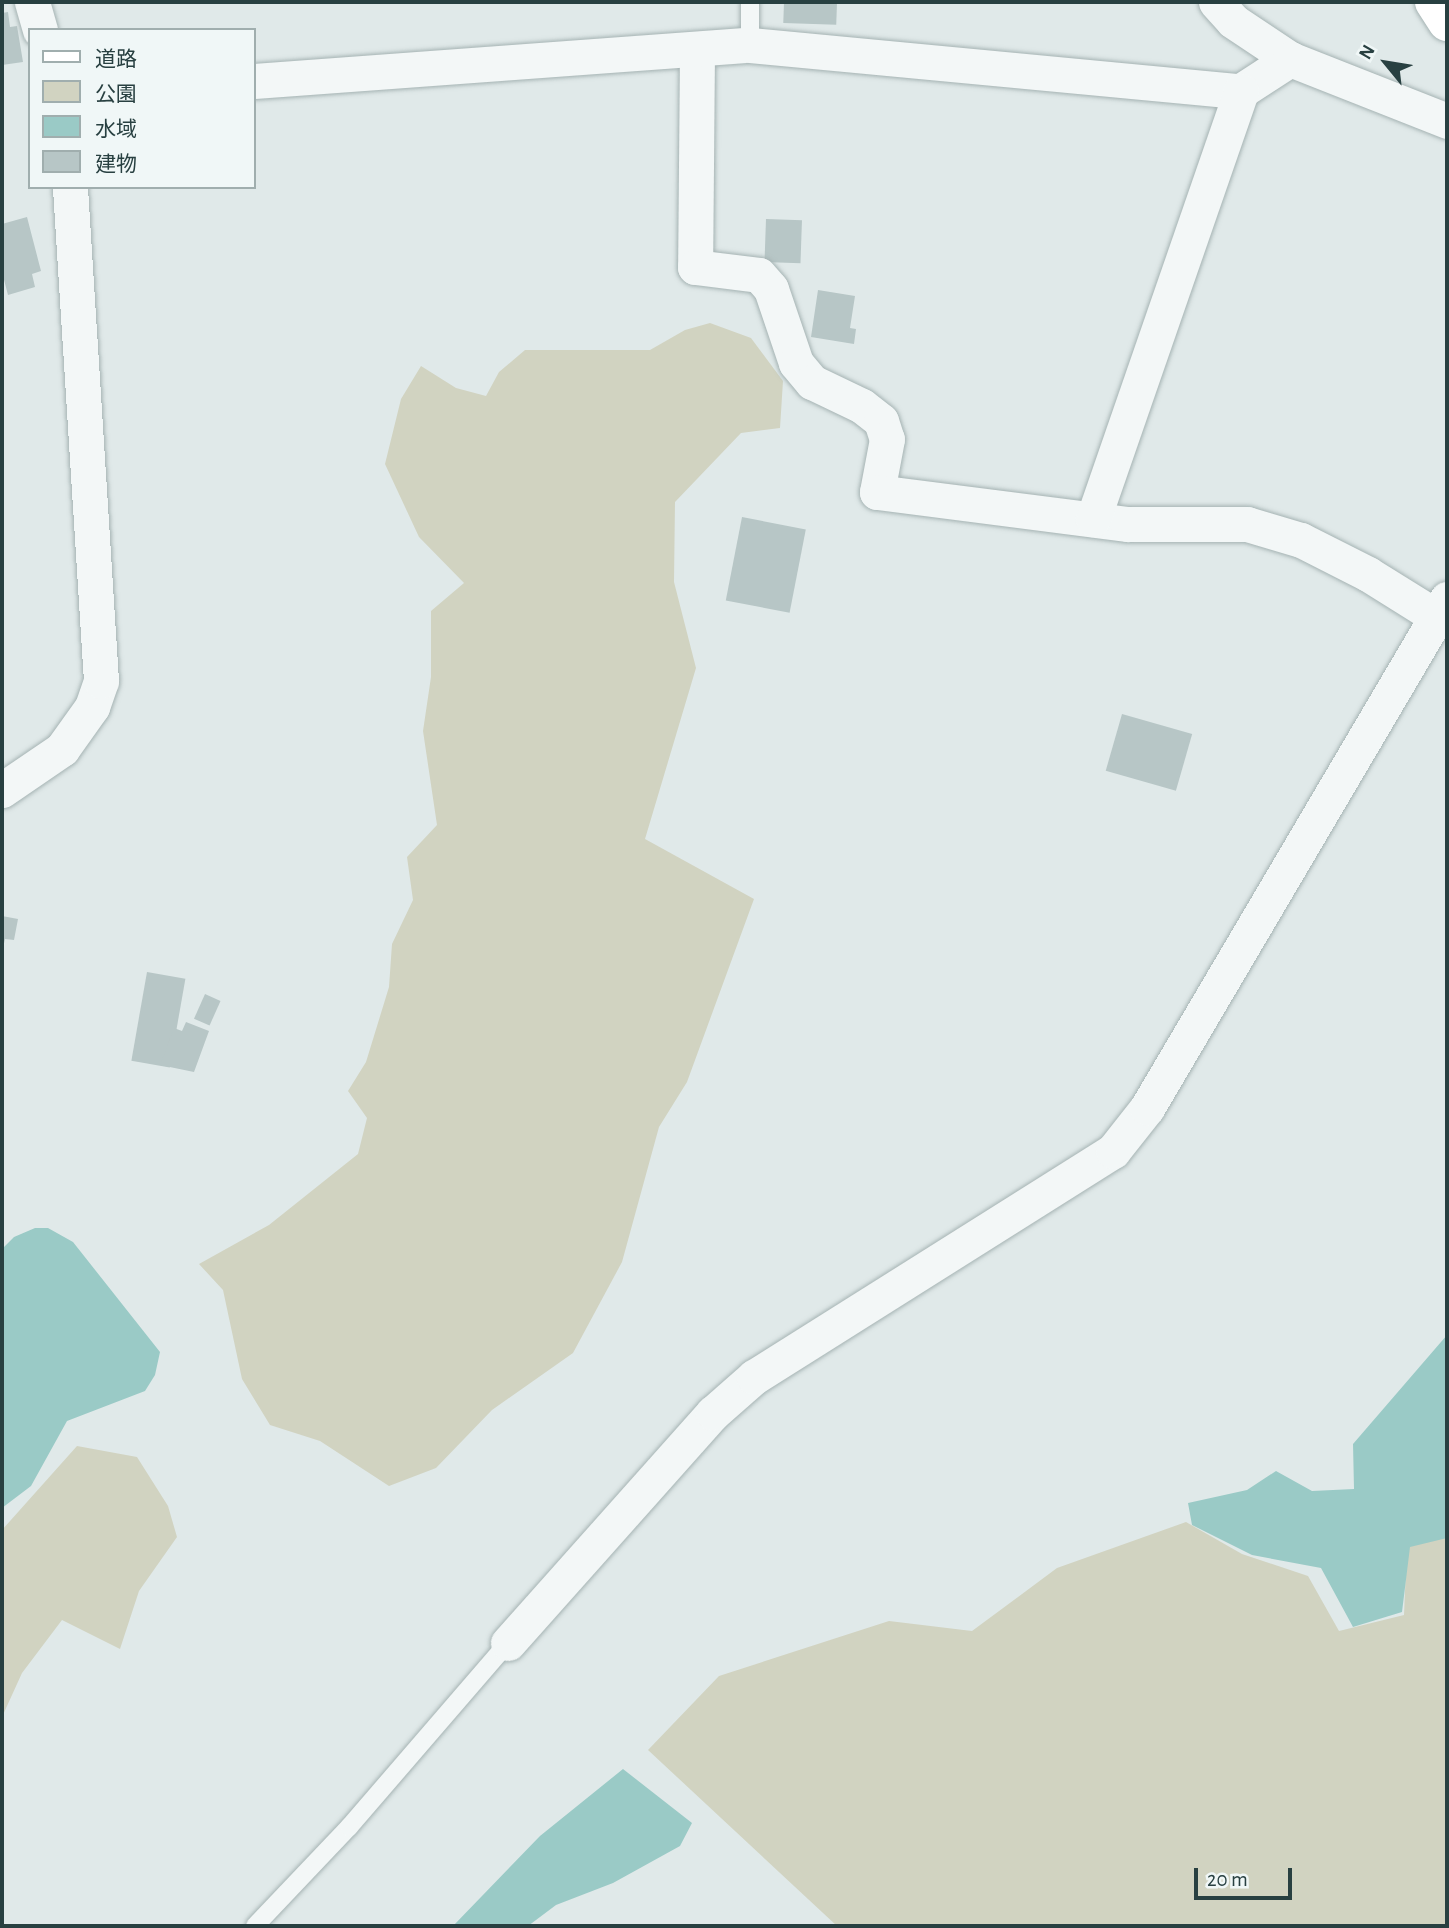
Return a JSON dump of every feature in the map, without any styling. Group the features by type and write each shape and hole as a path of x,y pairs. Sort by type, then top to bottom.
{"main road":[{"path":"1434,2 1447,22"}],"street":[{"path":"32,2 39,28"},
{"path":"1216,2 1233,21 1290,59 1447,121"},
{"path":"256,81 697,51 750,45 1241,91"},
{"path":"508,1643 713,1413 754,1377 1113,1151 1147,1108 1442,608 1301,540 1247,524 1093,519 877,492 887,439 881,421 862,406 812,382 796,363 771,289 759,275 695,267 697,51"},
{"path":"1093,519 1241,91 1290,59"},
{"path":"2,790 62,750 92,707 101,681 70,189"}],"lane":[{"path":"750,2 750,45"},
{"path":"255,1926 349,1827 508,1643"}],"green space":[{"path":"710,323 751,338 783,381 780,428 741,433 675,502 674,582 696,668 645,839 754,899 687,1082 659,1127 622,1262 573,1353 492,1410 436,1468 389,1486 320,1441 270,1425 242,1379 223,1290 199,1264 269,1225 358,1154 367,1118 348,1091 366,1062 389,987 392,944 413,900 407,857 437,825 423,731 431,677 431,611 464,583 419,537 385,464 401,399 421,366 456,388 486,396 499,372 525,350 650,350 685,330"},
{"path":"77,1446 137,1457 168,1506 177,1537 139,1591 120,1649 62,1620 22,1673 2,1717 2,1530"},
{"path":"1186,1522 1242,1554 1308,1576 1339,1631 1404,1615 1407,1544 1447,1531 1447,1926 837,1926 648,1750 719,1676 889,1621 972,1631 1057,1568"}],"water":[{"path":"35,1228 48,1228 73,1242 160,1352 155,1375 145,1391 67,1421 31,1486 2,1508 2,1249 14,1237"},
{"path":"1447,1335 1447,1538 1410,1547 1402,1612 1353,1627 1321,1568 1252,1555 1192,1525 1188,1503 1247,1490 1276,1471 1312,1491 1354,1489 1353,1444"},
{"path":"623,1769 692,1823 680,1846 613,1883 556,1905 528,1926 453,1926 540,1836"}],"building":[{"path":"784,2 837,4 836,25 783,23"},
{"path":"8,12 10,27 17,26 23,62 2,65 2,13"},
{"path":"27,217 41,271 32,274 35,287 8,295 2,272 2,224"},
{"path":"766,219 802,220 800,263 764,262"},
{"path":"818,290 855,296 850,328 856,329 854,344 811,337"},
{"path":"742,517 806,529 790,613 726,600"},
{"path":"1122,714 1192,734 1176,791 1106,771"},
{"path":"2,916 18,919 14,940 5,939 3,948"},
{"path":"147,972 185,979 170,1067 131,1061"},
{"path":"205,994 221,1001 210,1026 194,1019"},
{"path":"186,1022 209,1031 194,1072 160,1065 174,1028 182,1031"}]}
